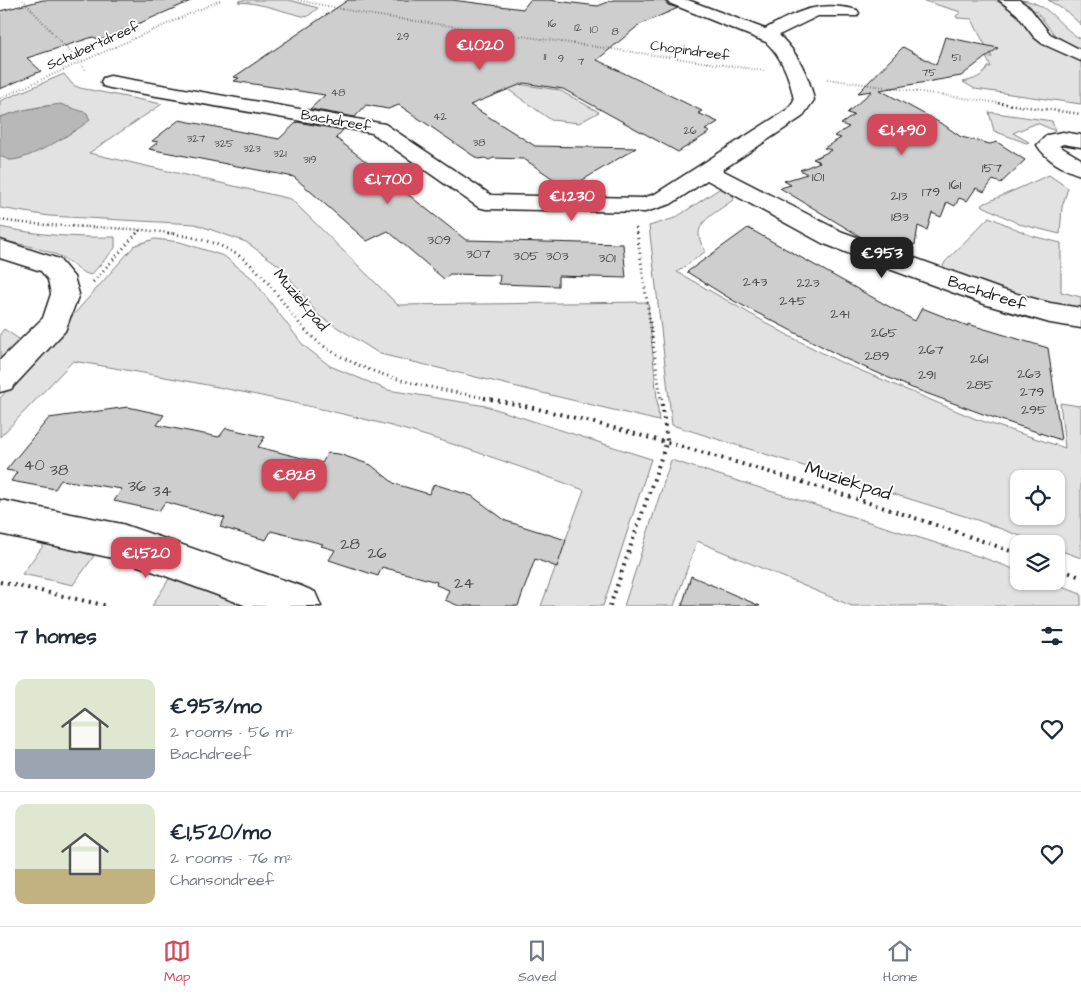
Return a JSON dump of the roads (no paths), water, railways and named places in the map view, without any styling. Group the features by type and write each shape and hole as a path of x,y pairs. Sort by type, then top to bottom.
{"street":[{"name":"Bachdreef","path":"110,82 378,128 486,202 633,206 657,202 795,112 804,100 797,75 779,44 766,35 674,0"},
{"path":"1007,0 1026,12 1040,33 1051,42 1081,56"},
{"path":"766,35 814,10 836,10 851,13"},
{"path":"754,114 777,124"},
{"path":"1081,141 1057,138 1048,145 1052,152 1081,168"},
{"name":"Bachdreef","path":"706,170 831,236 890,260 998,298 1050,313 1081,318"},
{"path":"0,250 50,265 61,277 66,294 56,323 0,380"},
{"path":"0,517 122,542 301,606"}]}
